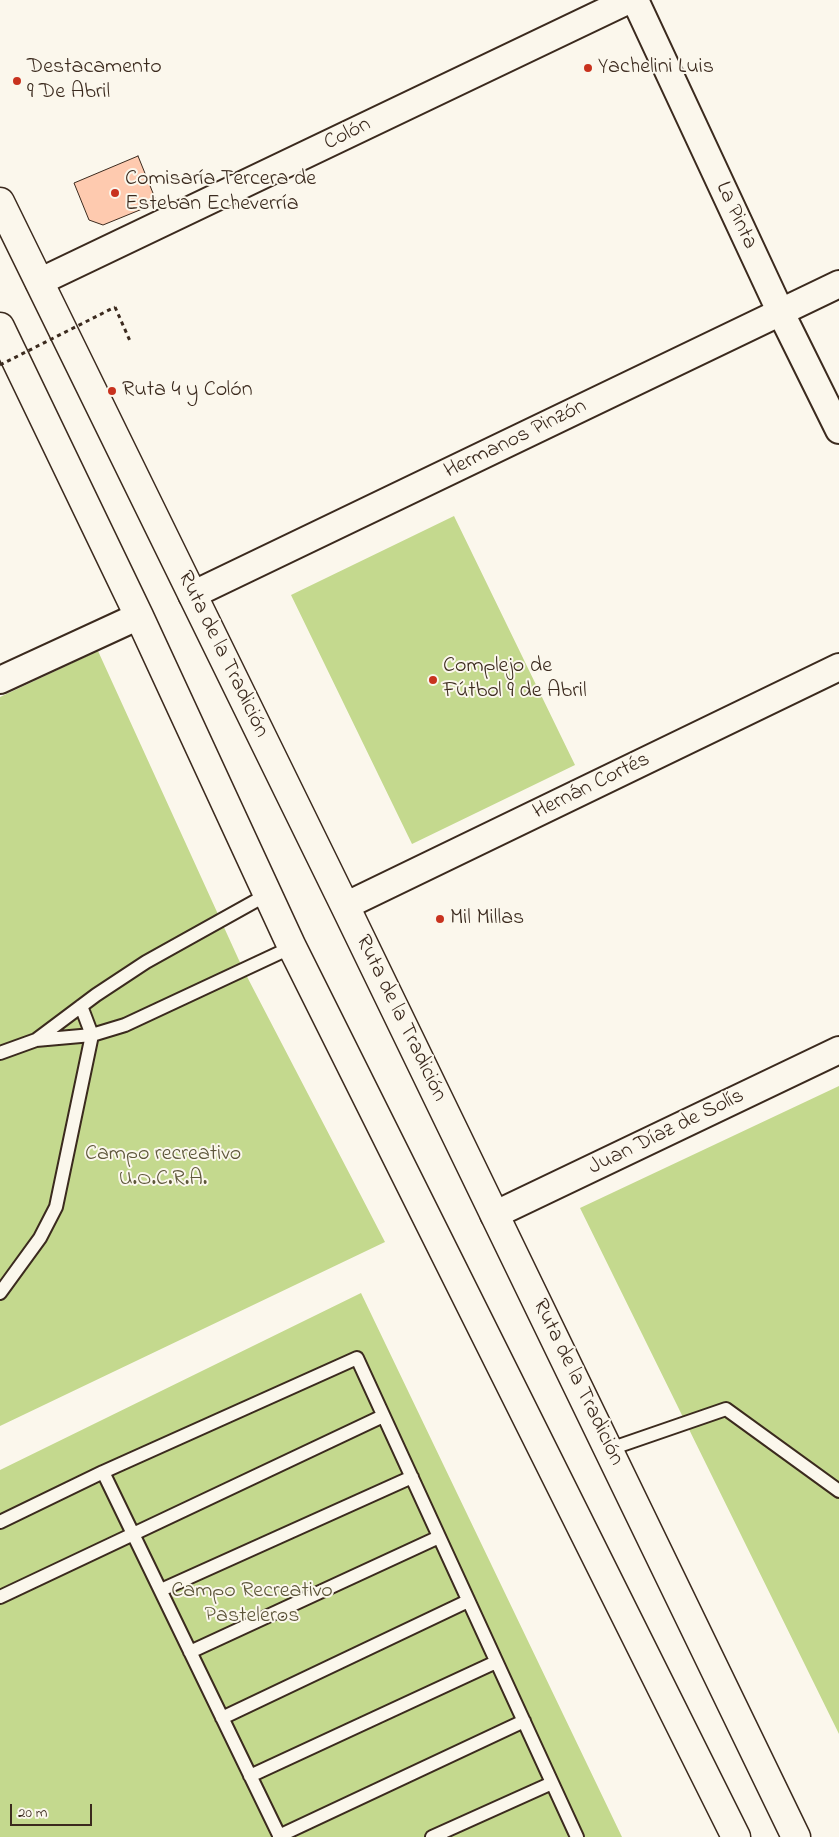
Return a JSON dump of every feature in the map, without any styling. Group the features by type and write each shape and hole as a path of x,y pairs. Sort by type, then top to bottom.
{"main road":[{"name":"Ruta de la Tradición","path":"0,202 610,1449 796,1837"},
{"path":"0,327 139,616 292,947 736,1837"}],"street":[{"name":"Colón","path":"39,282 629,0"},
{"name":"La Pinta","path":"635,0 781,313 839,430"},
{"name":"Hermanos Pinzón","path":"192,595 839,284"},
{"path":"0,680 139,616"},
{"name":"Hernán Cortés","path":"345,906 839,667"},
{"name":"Juan Díaz de Solís","path":"494,1215 839,1050"}],"lane":[{"path":"36,1040 81,1006 146,962 268,894"},
{"path":"0,1053 36,1040 92,1035 125,1025 292,947"},
{"path":"0,1292 40,1238 56,1207 92,1035 81,1006"},
{"path":"0,1522 103,1472 357,1358 577,1837"},
{"path":"610,1449 726,1409 839,1491"},
{"path":"0,1597 383,1416"},
{"path":"103,1472 280,1836 524,1721"},
{"path":"161,1590 412,1477"},
{"path":"190,1652 439,1537"},
{"path":"222,1718 468,1601"},
{"path":"250,1776 496,1662"},
{"path":"432,1837 552,1783"}],"path":[{"path":"0,365 115,307 130,341"}],"green space":[{"name":"Complejo de Fútbol 9 de Abril","path":"454,516 575,765 412,844 291,595"},
{"name":"Campo recreativo U.O.C.R.A.","path":"98,651 243,969 385,1242 0,1426 0,697"},
{"path":"839,1086 839,1734 580,1208"},
{"name":"Campo Recreativo Pasteleros","path":"361,1293 622,1837 0,1837 0,1470"}],"building":[{"name":"Comisaría Tercera de Esteban Echeverría","path":"138,156 157,203 103,225 89,220 74,183"}],"place":[{"name":"Yachelini Luis","path":"588,68"},
{"name":"Destacamento 9 De Abril","path":"17,81"},
{"name":"Comisaría Tercera de Esteban Echeverría","path":"115,193"},
{"name":"Ruta 4 y Colón","path":"112,391"},
{"name":"Complejo de Fútbol 9 de Abril","path":"433,680"},
{"name":"Mil Millas","path":"440,919"}]}
